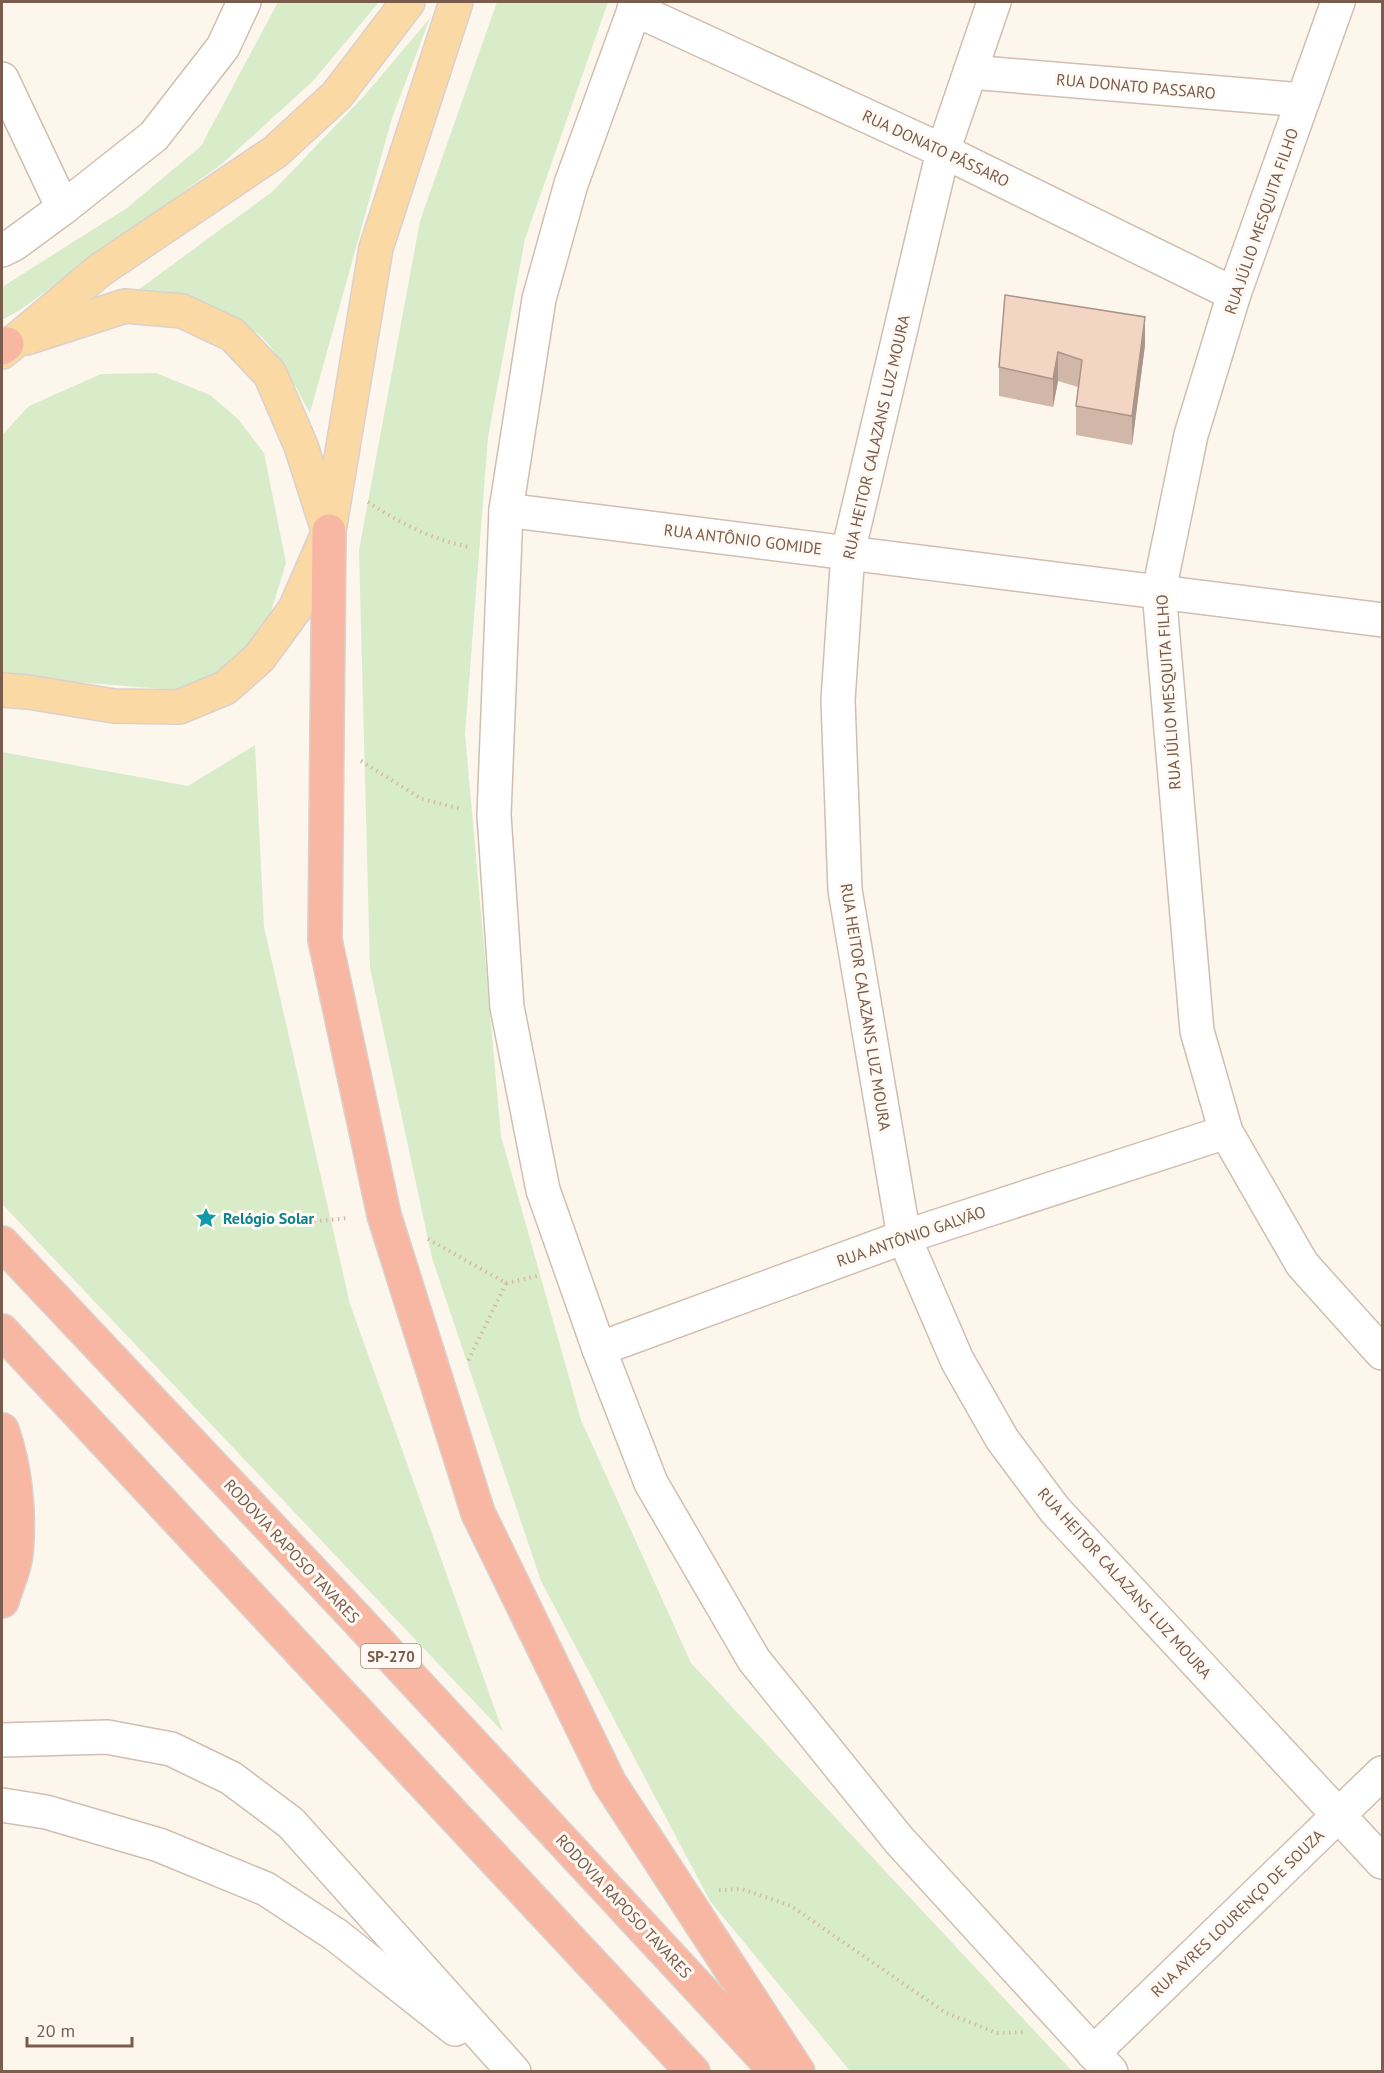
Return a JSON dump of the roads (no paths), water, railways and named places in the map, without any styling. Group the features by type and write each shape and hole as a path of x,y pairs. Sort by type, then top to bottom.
{"highway":[{"path":"328,531 325,940 384,1215 478,1513 609,1782 798,2072"},
{"name":"RODOVIA RAPOSO TAVARES","path":"2,1244 353,1615 777,2072"},
{"path":"2,1331 693,2072"},
{"path":"2,1430 9,1450 15,1496 16,1554 2,1601"}],"main road":[{"path":"3,348 100,270 275,152 337,95 408,2"},
{"path":"2,690 114,706 178,707 225,688 259,658 295,609 328,531 376,248 456,2"},
{"path":"3,348 125,306 182,311 233,335 270,374 301,446 328,531"}],"street":[{"path":"2,250 14,244 63,208 154,136 223,47 244,2"},
{"name":"RUA HEITOR CALAZANS LUZ MOURA","path":"994,2 943,151 848,552 838,700 845,890 903,1237 957,1360 1002,1439 1055,1510 1383,1862"},
{"name":"RUA JÚLIO MESQUITA FILHO","path":"1338,2 1234,294 1191,435 1160,591 1197,1031 1226,1132 1302,1264 1383,1353"},
{"path":"636,5 571,184 539,299 506,510 494,815 507,1007 543,1190 599,1349 651,1483 754,1660 899,1840 1102,2062"},
{"name":"RUA DONATO PÁSSARO","path":"636,5 943,151 1234,294"},
{"name":"RUA DONATO PASSARO","path":"970,72 1303,100"},
{"path":"2,79 63,208"},
{"name":"RUA ANTÔNIO GOMIDE","path":"506,510 1383,620"},
{"name":"RUA ANTÔNIO GALVÃO","path":"599,1349 903,1237 1226,1132"},
{"path":"2,1740 108,1737 171,1749 231,1778 291,1823 513,2072"},
{"name":"RUA AYRES LOURENÇO DE SOUZA","path":"1102,2062 1338,1815 1383,1773"},
{"path":"2,1805 46,1812 159,1845 266,1888 336,1935 513,2072"}],"place":[{"name":"Relógio Solar","path":"206,1218"}]}
